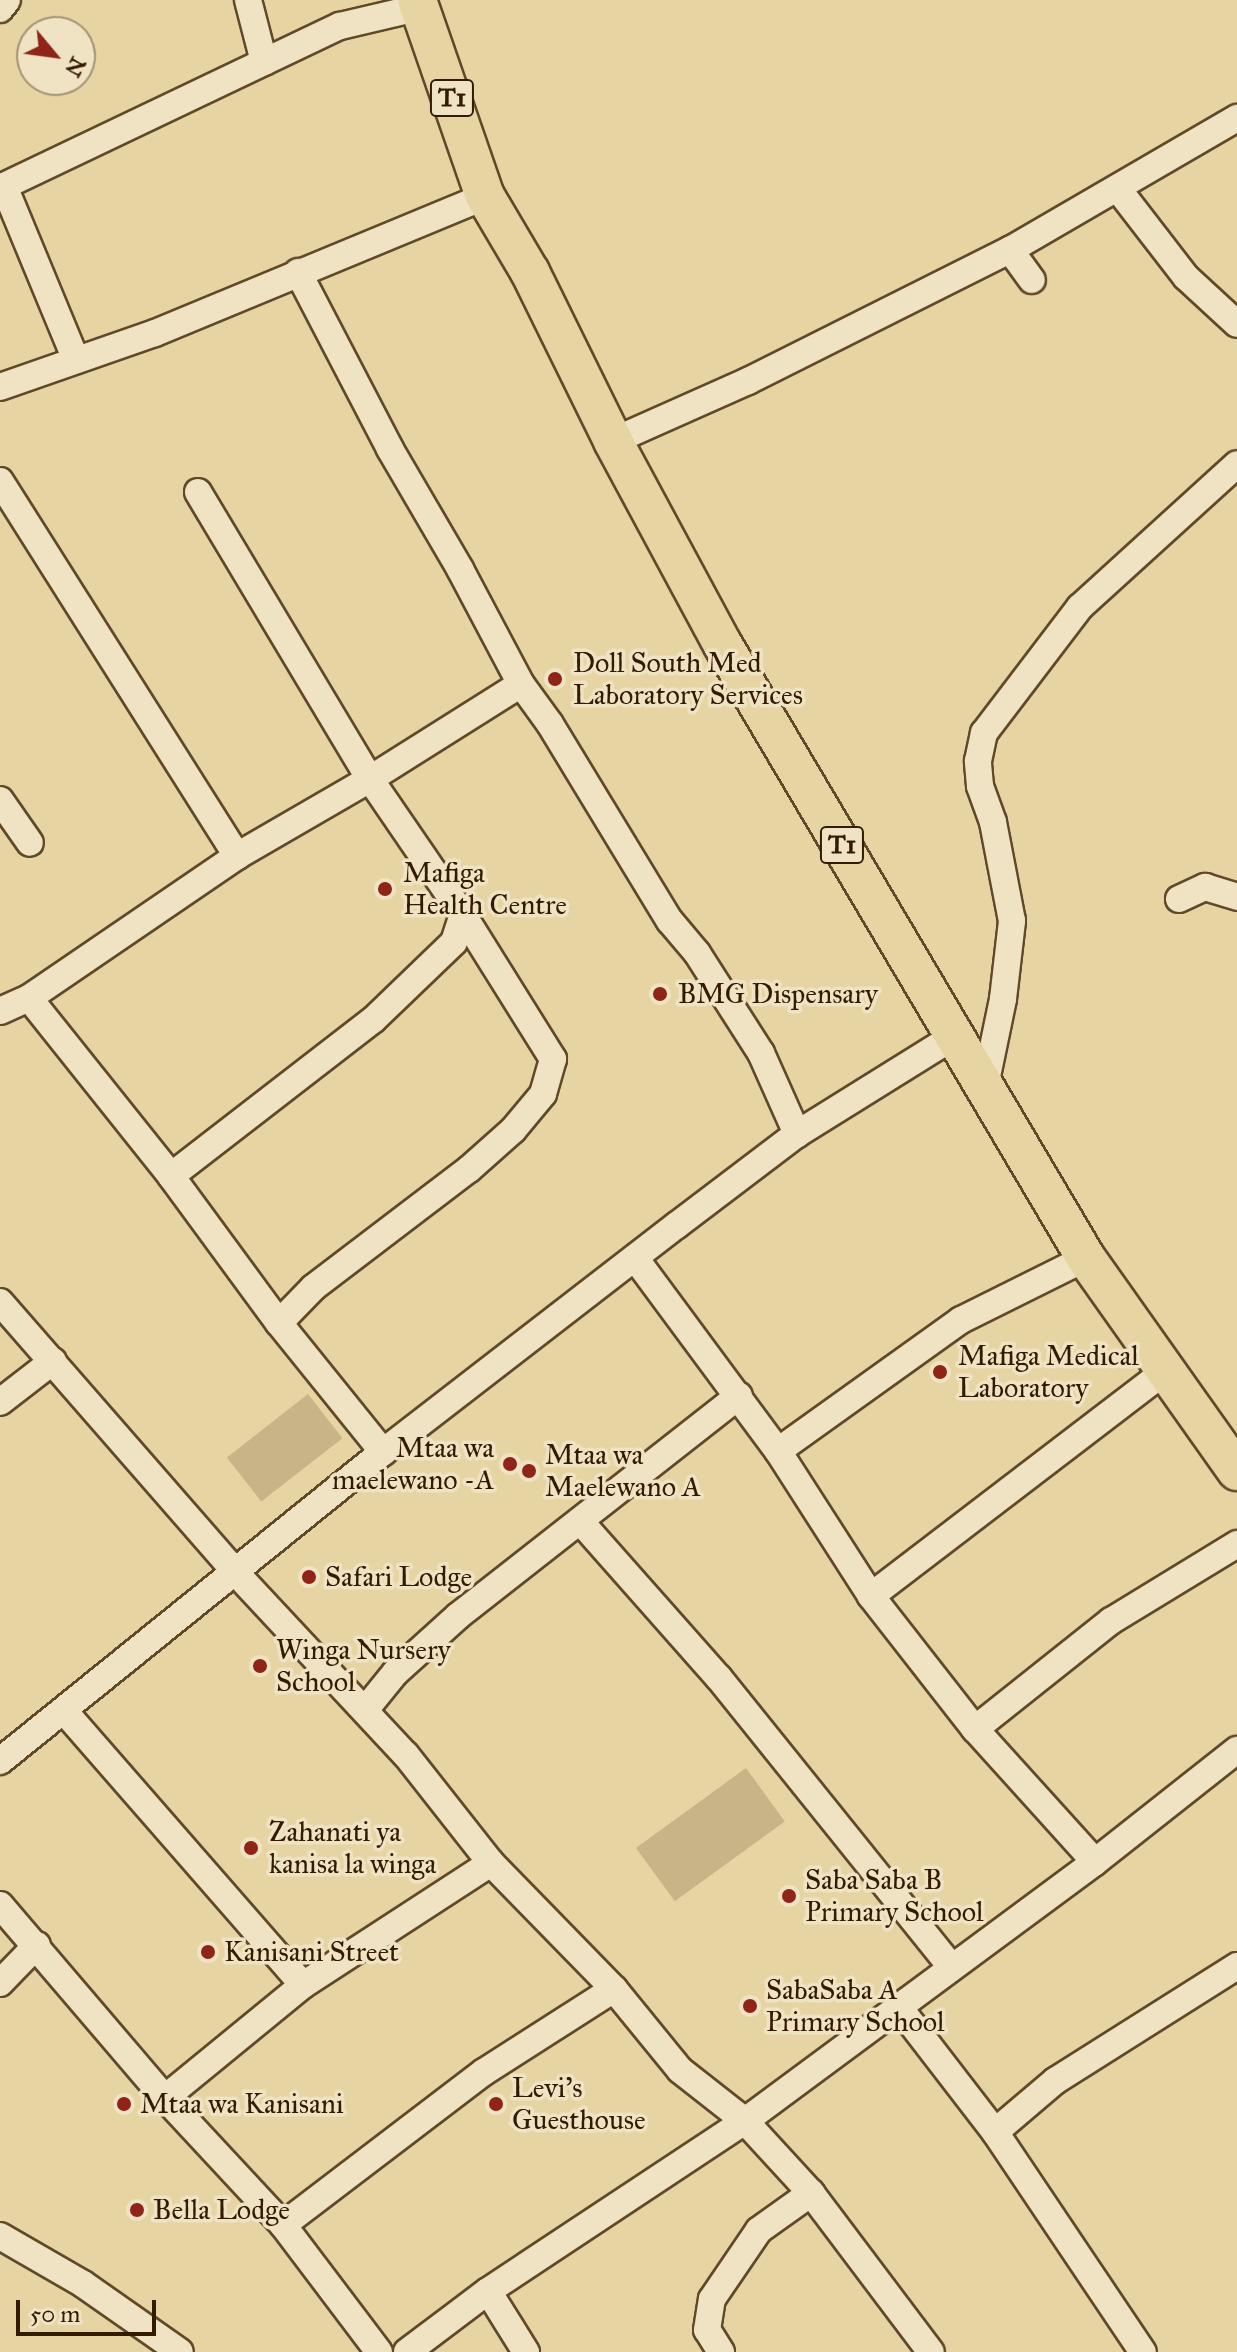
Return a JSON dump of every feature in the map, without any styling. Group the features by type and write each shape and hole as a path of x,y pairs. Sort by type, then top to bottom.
{"highway":[{"name":"T1","path":"419,3 485,196 530,272 613,441 723,645 1086,1258 1237,1471"}],"street":[{"path":"0,9 7,0"},
{"path":"248,0 264,62"},
{"path":"76,360 2,183 340,26 419,3"},
{"path":"613,441 748,381 1010,250 1237,118"},
{"path":"1118,189 1186,277 1237,324"},
{"path":"0,387 155,333 485,196"},
{"path":"1010,250 1032,280"},
{"path":"298,272 390,449 460,569 521,684 550,724 670,921 697,953 761,1053 797,1134"},
{"path":"985,1086 1003,999 1012,921 993,822 980,786 978,761 984,733 1080,607 1237,464"},
{"path":"0,481 237,856"},
{"path":"198,492 370,779 463,915 553,1059 549,1081 513,1130 469,1169 313,1288 279,1323"},
{"path":"0,1011 29,998 237,856 370,779 521,684"},
{"path":"0,800 30,843"},
{"path":"1179,899 1205,887 1237,897"},
{"path":"171,1176 373,1020 454,942 463,915"},
{"path":"29,998 171,1176 279,1323 383,1452"},
{"path":"0,1761 65,1712 383,1452 797,1134 953,1037"},
{"path":"635,1258 778,1451 871,1596 975,1729 1095,1862"},
{"path":"778,1451 961,1320 1086,1258"},
{"path":"0,1302 236,1573 336,1683 365,1710 491,1863 614,1989 680,2070 745,2121 811,2193 931,2352"},
{"path":"0,1402 53,1361"},
{"path":"871,1596 1167,1370"},
{"path":"365,1710 420,1648 739,1396"},
{"path":"580,1521 719,1678 951,1967"},
{"path":"975,1729 1111,1621 1237,1544"},
{"path":"65,1712 303,1985"},
{"path":"407,2352 488,2291 745,2121 1095,1862 1236,1753"},
{"path":"165,2098 303,1985 491,1863"},
{"path":"0,1905 165,2098 283,2225 379,2352"},
{"path":"0,1983 37,1945"},
{"path":"995,2132 1055,2081 1237,1966"},
{"path":"283,2225 484,2072 614,1989"},
{"path":"898,2006 995,2132 1143,2352"},
{"path":"721,2352 707,2330 712,2299 759,2230 811,2193"},
{"path":"0,2236 83,2284 147,2342 180,2352"},
{"path":"488,2291 526,2352"}],"shaded area":[{"path":"308,1394 342,1438 261,1502 227,1457"},
{"path":"746,1768 785,1821 675,1901 636,1848"}],"place":[{"name":"Doll South Med Laboratory Services","path":"555,679"},
{"name":"Mafiga Health Centre","path":"385,889"},
{"name":"BMG Dispensary","path":"660,994"},
{"name":"Mafiga Medical Laboratory","path":"940,1372"},
{"name":"Mtaa wa maelewano -A","path":"510,1464"},
{"name":"Mtaa wa Maelewano A","path":"529,1471"},
{"name":"Safari Lodge","path":"309,1577"},
{"name":"Winga Nursery School","path":"260,1666"},
{"name":"Zahanati ya kanisa la winga","path":"251,1848"},
{"name":"Saba Saba B Primary School","path":"789,1896"},
{"name":"Kanisani Street","path":"208,1952"},
{"name":"SabaSaba A Primary School","path":"750,2006"},
{"name":"Mtaa wa Kanisani","path":"124,2104"},
{"name":"Levi's Guesthouse","path":"496,2104"},
{"name":"Bella Lodge","path":"137,2210"}]}
